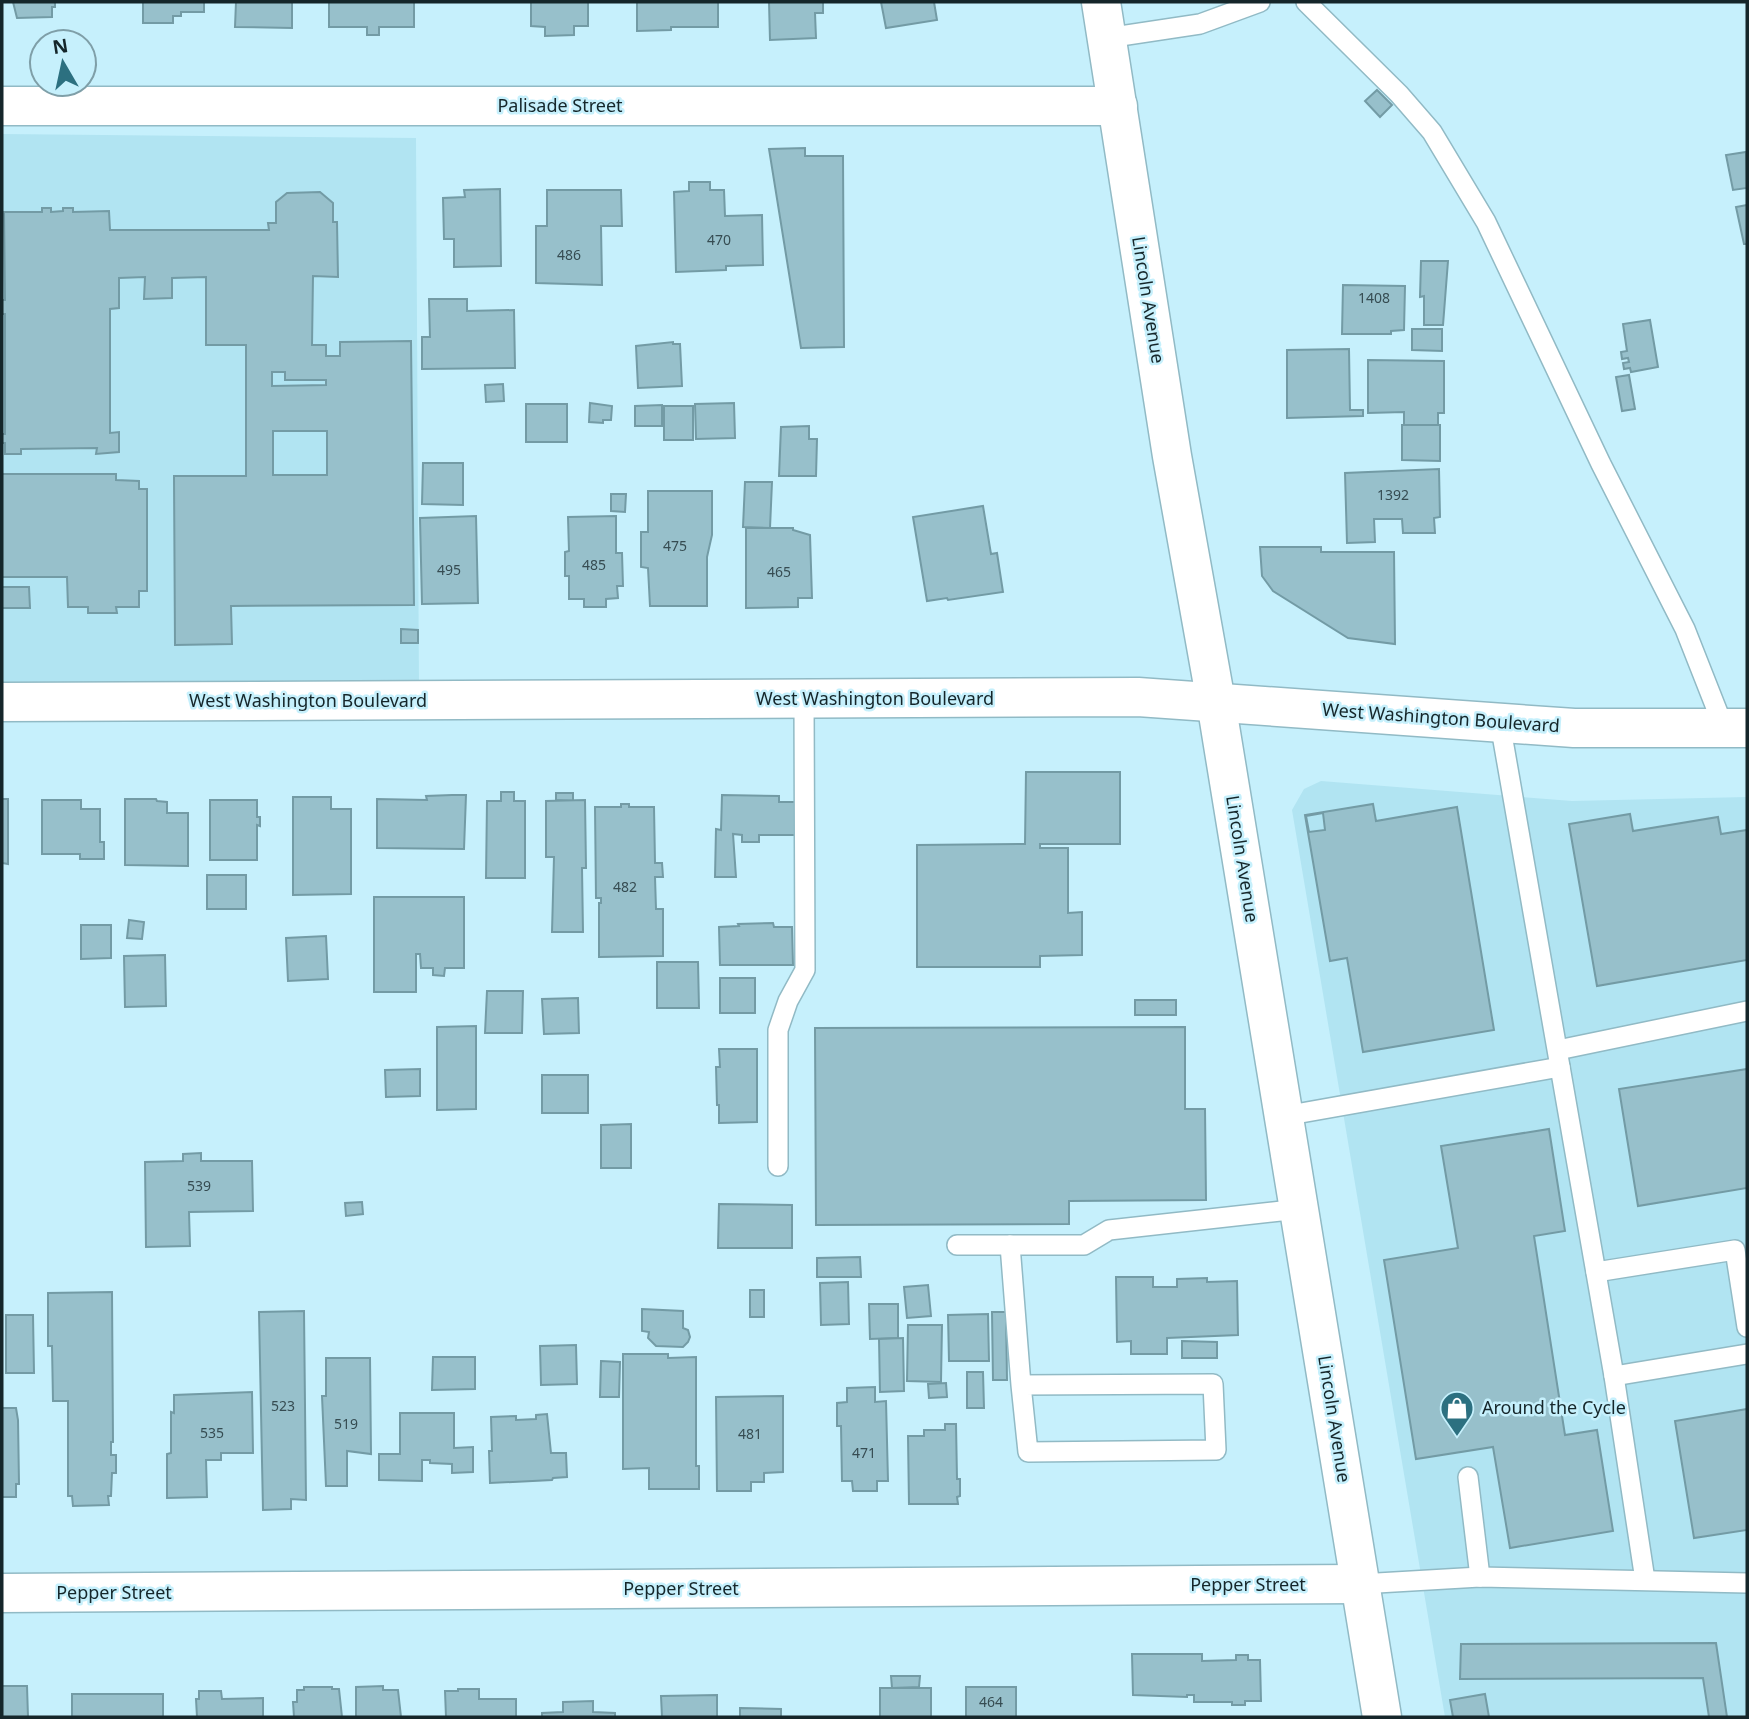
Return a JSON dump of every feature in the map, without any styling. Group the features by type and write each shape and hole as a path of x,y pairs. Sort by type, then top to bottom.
{"street":[{"name":"Lincoln Avenue","path":"1104,20 1172,456 1216,702 1382,1717"},
{"name":"Palisade Street","path":"2,106 1118,106"},
{"name":"West Washington Boulevard","path":"2,702 1138,697 1574,728 1735,728"},
{"name":"Pepper Street","path":"2,1594 1360,1584"}],"lane":[{"path":"1104,20 1200,24 1260,2"},
{"path":"1306,2 1399,94 1433,132 1486,222 1601,464 1735,728"},
{"path":"778,1166 778,1030 788,1001 805,970 804,700"},
{"path":"1500,723 1614,1376 1645,1580"},
{"path":"1284,1116 1559,1058 1747,1011"},
{"path":"957,1245 1084,1245 1109,1230 1299,1209"},
{"path":"1010,1245 1021,1385 1028,1452 1216,1450 1213,1384 1021,1385"},
{"path":"1596,1272 1735,1250 1747,1327"},
{"path":"1614,1376 1747,1354"},
{"path":"1468,1477 1480,1577"},
{"path":"1360,1584 1480,1577 1747,1583"}],"shaded area":[{"path":"2,134 416,138 419,687 2,687"},
{"path":"1321,781 1572,801 1747,797 1747,1717 1445,1717 1292,810 1304,789"}],"building":[{"path":"13,2 55,2 55,7 52,7 52,17 17,18"},
{"path":"143,2 204,2 204,12 181,12 181,16 173,16 173,23 143,23"},
{"path":"236,2 292,2 292,28 235,27"},
{"path":"329,2 414,2 414,27 379,27 379,35 367,35 367,27 329,27"},
{"path":"531,2 588,2 588,26 574,26 574,35 545,36 545,27 531,26"},
{"path":"637,2 718,2 718,27 671,27 671,30 637,31"},
{"path":"769,2 823,2 823,13 815,13 816,38 770,40"},
{"path":"881,2 934,2 937,20 886,28"},
{"path":"1377,90 1392,105 1380,117 1365,101"},
{"path":"805,148 805,156 843,156 844,347 801,348 769,149"},
{"path":"1746,152 1747,188 1733,190 1726,155"},
{"path":"689,182 710,182 710,190 724,190 725,216 762,215 763,265 676,272 674,192 689,191"},
{"path":"500,189 501,266 454,267 454,239 444,239 443,198 465,197 464,190"},
{"path":"547,190 621,190 622,226 601,226 602,285 536,283 536,226 547,226"},
{"path":"320,192 333,203 333,222 337,222 338,277 313,276 312,345 326,345 326,356 340,356 340,342 411,341 414,605 231,606 232,644 175,645 174,476 246,476 246,345 206,345 206,277 172,278 172,298 144,299 145,277 119,278 119,308 110,309 110,433 119,432 119,452 96,454 97,448 21,449 21,454 5,454 5,443 2,443 2,434 5,434 5,314 2,314 2,300 5,300 4,212 42,212 42,208 51,208 51,212 63,211 63,208 73,208 73,212 109,211 110,230 269,230 268,223 276,223 276,202 287,193","holes":["272,372 285,372 285,380 326,380 326,385 272,386","273,431 327,431 327,475 273,475"]},
{"path":"1747,205 1747,244 1744,244 1736,207"},
{"path":"1421,261 1448,261 1443,325 1424,325 1424,296 1420,297"},
{"path":"1343,285 1405,286 1404,330 1391,331 1391,334 1342,334"},
{"path":"429,299 467,299 467,311 514,310 515,368 422,369 422,337 430,337"},
{"path":"1650,320 1658,367 1631,372 1630,368 1624,369 1623,363 1629,362 1628,358 1622,359 1621,352 1627,351 1623,324"},
{"path":"1412,329 1442,329 1442,351 1412,350"},
{"path":"673,342 680,344 682,386 638,388 636,346"},
{"path":"1349,349 1350,410 1363,410 1363,416 1287,418 1287,350"},
{"path":"1368,360 1444,361 1444,413 1438,413 1438,425 1404,425 1404,412 1368,413"},
{"path":"1629,375 1635,409 1622,411 1616,377"},
{"path":"503,384 504,401 486,402 485,385"},
{"path":"590,403 612,406 611,420 603,420 603,423 589,422"},
{"path":"734,403 735,438 696,439 695,404"},
{"path":"526,404 567,404 567,442 526,442"},
{"path":"662,405 662,426 635,426 635,406"},
{"path":"664,406 693,406 693,440 664,440"},
{"path":"1402,425 1440,425 1440,461 1402,460"},
{"path":"809,426 809,439 817,439 816,476 779,476 781,427"},
{"path":"423,463 463,463 463,505 422,504"},
{"path":"1439,469 1440,517 1434,518 1435,533 1403,533 1402,519 1374,519 1375,542 1347,543 1345,473"},
{"path":"2,474 116,474 116,480 139,481 139,489 147,489 147,591 139,591 139,607 116,607 117,613 88,613 88,607 68,607 67,577 2,577"},
{"path":"745,482 772,482 770,528 743,527"},
{"path":"648,491 712,491 712,535 707,557 707,606 650,606 648,568 641,567 641,532 648,532"},
{"path":"611,494 626,494 625,512 611,511"},
{"path":"983,506 991,554 997,553 1003,592 927,601 913,517"},
{"path":"476,516 478,603 422,604 420,518"},
{"path":"616,516 616,553 622,553 623,586 617,586 618,598 606,599 606,607 584,607 584,599 569,599 569,576 565,576 565,552 569,551 568,517"},
{"path":"746,528 793,528 810,535 812,598 798,598 798,607 746,608"},
{"path":"1260,547 1321,547 1321,552 1394,552 1395,644 1348,638 1273,591 1262,576"},
{"path":"2,587 29,587 30,608 2,608"},
{"path":"401,629 418,630 418,643 401,643"},
{"path":"1026,772 1120,772 1120,844 1040,844 1040,848 1068,848 1068,913 1082,912 1082,955 1040,956 1040,967 917,967 917,845 1025,844"},
{"path":"501,792 514,792 514,801 525,801 525,878 486,878 487,801 501,801"},
{"path":"556,793 573,793 573,801 556,800"},
{"path":"466,795 464,849 377,848 377,799 427,800 426,796"},
{"path":"722,795 779,796 779,802 796,802 796,835 759,835 759,842 742,842 742,835 733,834 736,877 715,877 716,829 721,830"},
{"path":"293,797 331,797 331,809 351,809 351,894 293,895"},
{"path":"2,799 8,799 8,864 2,863"},
{"path":"125,799 156,799 167,802 167,813 188,813 188,866 125,865"},
{"path":"42,800 81,800 81,809 100,809 100,842 104,842 104,859 80,859 80,854 42,854"},
{"path":"210,800 257,800 260,826 257,825 257,860 210,860"},
{"path":"585,800 583,932 552,932 554,857 546,857 546,801"},
{"path":"621,804 629,804 629,807 654,807 655,863 662,863 663,877 655,877 656,909 663,909 663,956 599,957 601,898 596,898 595,807 621,807"},
{"path":"1373,804 1376,821 1457,807 1494,1030 1363,1052 1347,958 1330,961 1305,815","holes":["1323,813 1325,830 1309,832 1306,816"]},
{"path":"1630,814 1633,831 1718,817 1721,834 1747,830 1747,960 1597,986 1569,824"},
{"path":"207,875 246,875 246,909 207,909"},
{"path":"374,897 464,897 464,968 445,968 444,976 433,975 433,968 421,968 420,954 416,954 416,992 374,992"},
{"path":"129,920 144,922 142,939 127,938"},
{"path":"773,923 774,927 792,927 793,965 720,965 719,927"},
{"path":"81,925 111,925 111,958 81,959"},
{"path":"326,936 328,979 288,981 286,938"},
{"path":"165,955 166,1006 125,1007 124,956"},
{"path":"657,962 698,962 699,1008 657,1008"},
{"path":"720,978 755,978 755,1013 720,1013"},
{"path":"487,991 523,991 522,1033 485,1033"},
{"path":"578,998 579,1033 544,1034 542,999"},
{"path":"1135,1000 1176,1000 1176,1015 1135,1015"},
{"path":"476,1026 476,1109 437,1110 437,1027"},
{"path":"1185,1027 1185,1109 1205,1109 1206,1200 1069,1201 1069,1224 816,1225 815,1028"},
{"path":"719,1049 757,1049 757,1122 719,1123 716,1067 720,1067"},
{"path":"420,1069 420,1096 386,1097 385,1070"},
{"path":"1747,1069 1747,1188 1638,1206 1619,1089"},
{"path":"542,1075 588,1075 588,1113 542,1113"},
{"path":"631,1124 631,1168 601,1168 601,1125"},
{"path":"1549,1129 1565,1231 1534,1236 1565,1435 1597,1430 1613,1531 1510,1548 1493,1447 1416,1459 1384,1260 1458,1248 1441,1146"},
{"path":"201,1153 201,1161 252,1161 253,1211 189,1212 190,1246 146,1247 145,1162 183,1161 183,1154"},
{"path":"362,1202 363,1214 346,1216 345,1203"},
{"path":"719,1204 792,1205 792,1248 718,1248"},
{"path":"860,1257 861,1277 817,1277 817,1258"},
{"path":"1116,1277 1153,1277 1153,1287 1177,1287 1177,1279 1237,1281 1238,1335 1167,1338 1167,1354 1131,1354 1131,1341 1117,1342"},
{"path":"848,1282 849,1324 821,1325 820,1283"},
{"path":"928,1285 931,1316 907,1318 904,1287"},
{"path":"750,1290 764,1290 764,1317 750,1317"},
{"path":"112,1292 111,1455 116,1455 116,1473 112,1473 109,1505 73,1506 72,1496 68,1496 68,1401 53,1401 52,1346 48,1346 48,1293"},
{"path":"869,1304 898,1304 898,1338 870,1339"},
{"path":"642,1309 683,1311 683,1328 688,1330 690,1337 688,1342 683,1347 656,1346 648,1338 649,1332 642,1331"},
{"path":"304,1311 306,1500 291,1499 291,1509 263,1510 259,1312"},
{"path":"992,1312 1006,1312 1007,1380 993,1380"},
{"path":"988,1314 989,1361 949,1361 948,1315"},
{"path":"6,1315 33,1315 34,1373 6,1373"},
{"path":"908,1325 942,1325 941,1382 907,1381"},
{"path":"903,1338 904,1391 880,1392 879,1339"},
{"path":"1182,1341 1217,1342 1217,1358 1182,1358"},
{"path":"576,1345 577,1384 541,1385 540,1346"},
{"path":"623,1354 668,1354 668,1358 696,1357 696,1466 699,1466 699,1489 649,1489 649,1468 623,1469"},
{"path":"433,1357 475,1357 475,1389 432,1390"},
{"path":"326,1358 370,1358 371,1454 347,1451 347,1486 326,1486 322,1396 326,1396"},
{"path":"601,1361 620,1362 619,1397 600,1397"},
{"path":"967,1372 983,1372 984,1408 967,1408"},
{"path":"946,1383 947,1397 929,1398 928,1384"},
{"path":"875,1387 875,1402 886,1401 888,1481 877,1481 877,1491 853,1491 852,1481 842,1481 841,1426 837,1426 837,1403 847,1402 847,1388"},
{"path":"252,1392 253,1453 221,1453 221,1460 206,1460 207,1497 167,1498 167,1454 171,1453 171,1412 174,1413 174,1395"},
{"path":"783,1396 783,1472 764,1473 764,1482 751,1482 751,1491 717,1491 716,1397"},
{"path":"2,1408 16,1408 18,1420 19,1484 16,1484 16,1497 2,1497"},
{"path":"1747,1409 1747,1530 1694,1538 1675,1421"},
{"path":"400,1413 454,1413 454,1448 473,1447 473,1472 452,1473 452,1464 422,1460 422,1481 379,1480 379,1454 400,1454"},
{"path":"547,1414 551,1453 566,1453 567,1477 490,1483 491,1417 516,1416 516,1420 536,1419 536,1415"},
{"path":"945,1424 956,1424 957,1479 960,1479 958,1504 909,1504 908,1436 924,1436 924,1430 945,1430"},
{"path":"1716,1643 1727,1717 1709,1717 1703,1678 1460,1679 1461,1644"},
{"path":"1132,1654 1202,1654 1202,1661 1236,1660 1236,1655 1248,1655 1248,1660 1260,1660 1261,1701 1245,1701 1245,1705 1232,1705 1232,1702 1194,1702 1194,1695 1133,1695"},
{"path":"891,1676 920,1676 919,1687 892,1688"},
{"path":"2,1686 27,1686 28,1717 2,1717"},
{"path":"383,1686 383,1690 398,1690 401,1717 356,1717 356,1687"},
{"path":"304,1687 339,1689 342,1717 294,1717 293,1702 297,1702 297,1690 304,1690"},
{"path":"966,1687 1016,1687 1016,1717 966,1717"},
{"path":"880,1688 931,1688 931,1717 880,1717"},
{"path":"479,1689 479,1699 516,1699 516,1717 446,1717 445,1691"},
{"path":"199,1691 221,1691 222,1699 263,1698 263,1717 197,1717 196,1699 199,1699"},
{"path":"72,1694 163,1694 163,1717 72,1717"},
{"path":"1485,1694 1489,1717 1453,1717 1450,1700"},
{"path":"717,1695 717,1717 662,1717 661,1696"},
{"path":"593,1701 593,1712 615,1713 615,1717 542,1717 542,1713 563,1712 563,1702"},
{"path":"740,1708 781,1709 781,1717 740,1717"}],"place":[{"name":"Around the Cycle","path":"1457,1438"}]}
